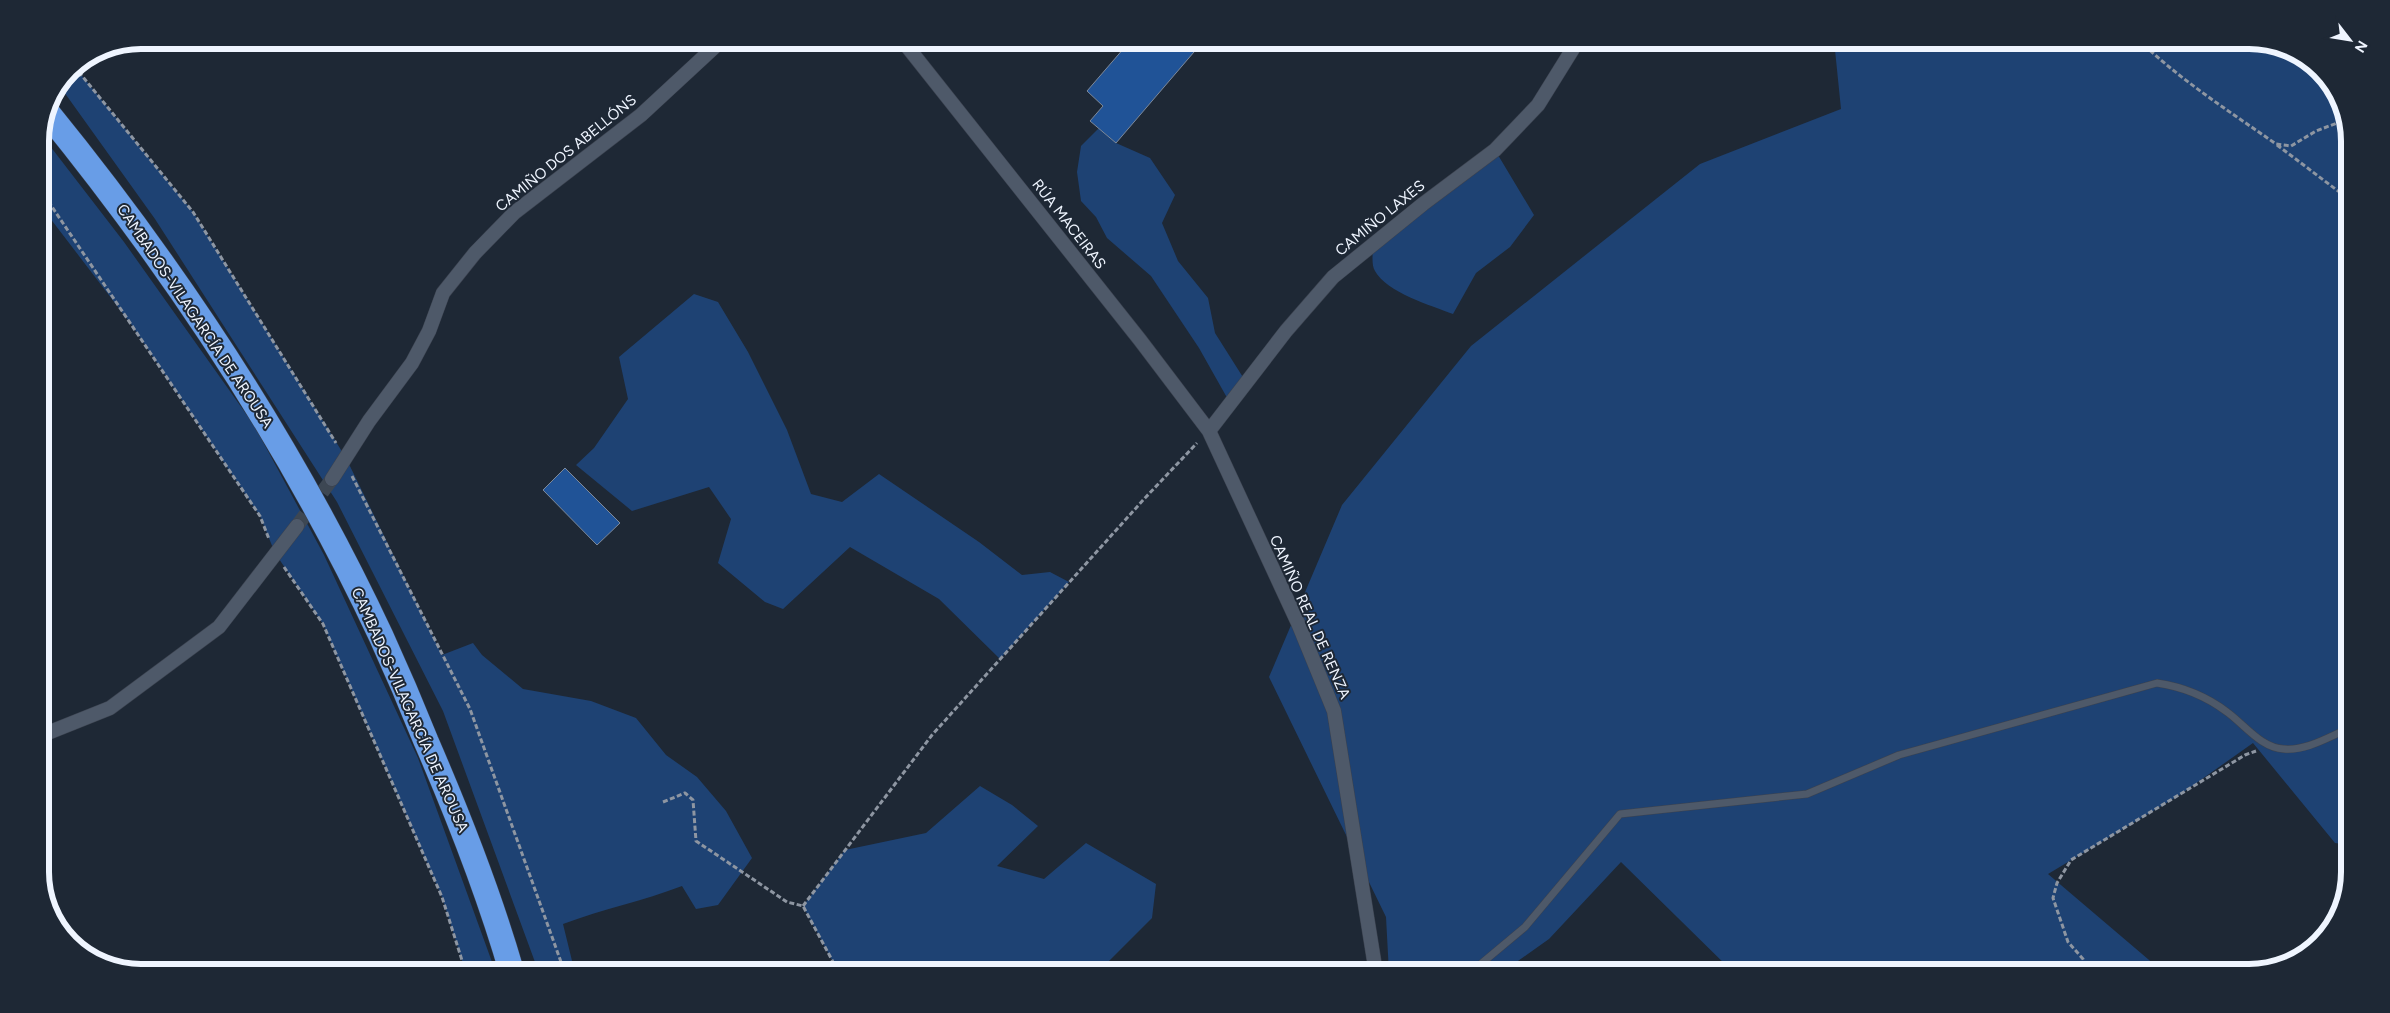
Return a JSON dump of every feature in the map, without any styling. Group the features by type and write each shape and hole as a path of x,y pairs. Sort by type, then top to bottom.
{"highway":[{"name":"CAMBADOS-VILAGARCÍA DE AROUSA","path":"52,118 108,188 193,307 268,425 339,551 382,637 460,819 494,910 509,964"}],"street":[{"name":"CAMIÑO DOS ABELLÓNS","path":"332,479 369,421 412,363 429,331 443,293 475,253 514,213 641,115 712,49"},
{"name":"RÚA MACEIRAS","path":"909,49 1140,340 1209,431"},
{"name":"CAMIÑO LAXES","path":"1209,431 1286,331 1333,277 1502,144 1538,105 1573,49"},
{"name":"CAMIÑO REAL DE RENZA","path":"1209,431 1298,623 1334,711 1375,964"},
{"path":"49,732 110,708 219,627 297,526"}],"lane":[{"path":"1481,964 1525,927 1620,814 1807,794 1899,755 2157,684 2178,686 2202,696 2227,712 2268,746 2285,750 2311,745 2341,732"}],"path":[{"path":"2148,49 2160,61 2195,88 2276,144 2341,193"},
{"path":"79,72 193,212 346,458 353,479 470,709 562,964"},
{"path":"2276,144 2291,146 2316,130 2339,122"},
{"path":"803,906 932,735 1144,498 1209,431"},
{"path":"2086,964 2068,942 2053,898 2057,883 2072,860 2245,756 2268,746"},
{"path":"664,802 685,793 689,796 693,800 696,841 788,902 803,906 835,964"}],"shaded area":[{"path":"1835,49 2250,49 2273,52 2295,61 2314,76 2326,89 2336,111 2341,134 2341,844 2335,843 2253,743 2178,796 2048,874 2154,964 1725,964 1621,862 1549,939 1514,964 1389,964 1386,917 1269,677 1342,505 1471,346 1700,164 1841,109"},
{"path":"79,72 193,212 346,458 442,655 473,643 482,655 523,689 591,701 636,718 666,755 697,777 726,811 752,858 718,905 696,909 682,886 593,914 563,924 573,964 536,964 443,711 337,502 155,219 64,91"},
{"path":"1099,128 1116,143 1150,158 1175,195 1162,223 1178,261 1208,298 1215,333 1246,382 1230,403 1199,348 1151,276 1107,238 1096,217 1081,201 1077,172 1081,146"},
{"path":"49,145 124,242 254,425 324,555 418,758 493,964 463,964 442,897 323,624 275,553 260,516 131,324 49,217"},
{"path":"1495,150 1534,215 1510,247 1476,273 1453,314 1399,292 1381,279 1374,268 1373,244"},
{"path":"694,294 718,302 748,352 787,430 811,494 842,502 879,474 979,542 1022,575 1050,572 1069,582 1000,659 939,599 850,547 783,609 765,602 718,563 731,519 709,487 632,511 576,465 594,448 628,399 619,357"},
{"path":"980,786 1012,805 1038,826 997,866 1044,879 1086,843 1156,884 1152,918 1106,964 834,964 803,906 845,850 926,833"}],"building":[{"path":"1123,49 1197,49 1116,143 1090,121 1103,106 1087,91"},
{"path":"565,468 620,523 597,545 543,490"}],"tunnel":[{"path":"297,526 332,479"}]}
